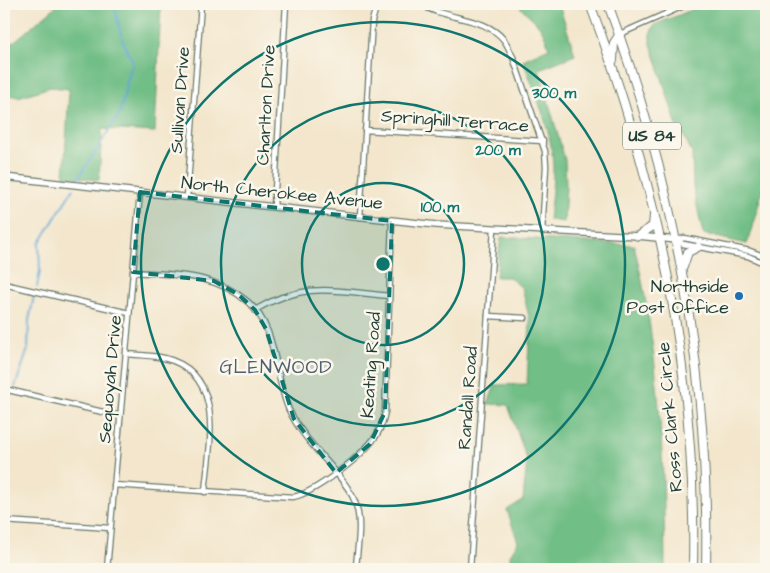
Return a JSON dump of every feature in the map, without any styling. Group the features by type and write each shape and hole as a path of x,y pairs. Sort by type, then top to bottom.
{"highway":[{"name":"Ross Clark Circle","path":"590,4 613,67 639,151 655,210 677,324 687,411 692,498 692,569"},
{"name":"Ross Clark Circle","path":"608,4 620,34 655,147 677,240 694,354 700,410 706,497 706,569"},
{"path":"613,67 614,43 620,34"},
{"path":"639,151 655,147"},
{"path":"638,236 653,226 655,210"},
{"path":"682,274 688,252 698,247"},
{"path":"687,411 700,410"},
{"path":"692,498 706,497"},
{"path":"693,551 701,558 706,559"}],"street":[{"name":"Sullivan Drive","path":"187,198 200,4"},
{"name":"Charlton Drive","path":"274,207 286,4"},
{"path":"360,217 372,21 377,4"},
{"path":"422,4 436,12 492,29 504,40 513,57 543,141 546,167 542,232"},
{"path":"620,34 688,4"},
{"name":"Springhill Terrace","path":"365,130 543,141"},
{"name":"North Cherokee Avenue","path":"4,176 392,221 677,240 684,238 750,251 766,257"},
{"name":"Sequoyah Drive","path":"107,569 140,192"},
{"name":"Keating Road","path":"114,485 293,497 315,489 370,444 377,435 384,418 386,405 392,221"},
{"name":"Randall Road","path":"470,569 494,229"},
{"name":"North Cherokee Avenue","path":"677,240 683,244 743,255 766,264"},
{"path":"133,272 214,281 230,289 255,310 266,329 289,410 300,428 352,495 358,514 359,526 356,569"},
{"path":"4,284 130,313"},
{"path":"255,310 284,295 308,290 389,296"},
{"path":"488,316 525,318"},
{"path":"126,354 157,357 175,362 190,371 202,386 210,406 211,421 206,492"},
{"path":"4,389 120,416"},
{"path":"4,521 110,528"}],"highlighted area":[{"path":"140,192 392,221 385,412 370,444 336,473 294,419 266,329 255,310 239,295 214,281 133,272"}],"green space":[{"path":"59,4 161,4 155,132 102,129 99,180 64,176 69,89 51,87 18,97 4,94 4,50"},
{"path":"517,4 559,4 575,55 539,69 565,160 564,222 549,220 553,170 550,142 544,118 523,60 549,48 540,27"},
{"path":"706,4 766,4 766,184 747,244 703,234 693,187 692,153 677,126 651,44 650,34 654,25"},
{"path":"501,237 634,245 650,325 659,406 665,569 511,569 510,555 518,542 507,510 523,500 527,460 508,405 488,404 495,385 527,384 530,321 522,288 509,277 496,277"}],"waterway":[{"path":"77,180 120,113 130,70 133,66 122,39 114,4"},
{"path":"37,287 40,271 39,244 73,189"},
{"path":"15,387 28,349 29,320 34,296"},
{"path":"4,400 9,394"}],"place":[{"name":"Northside Post Office","path":"739,296"}],"district":[{"name":"GLENWOOD","path":"276,367"}]}
